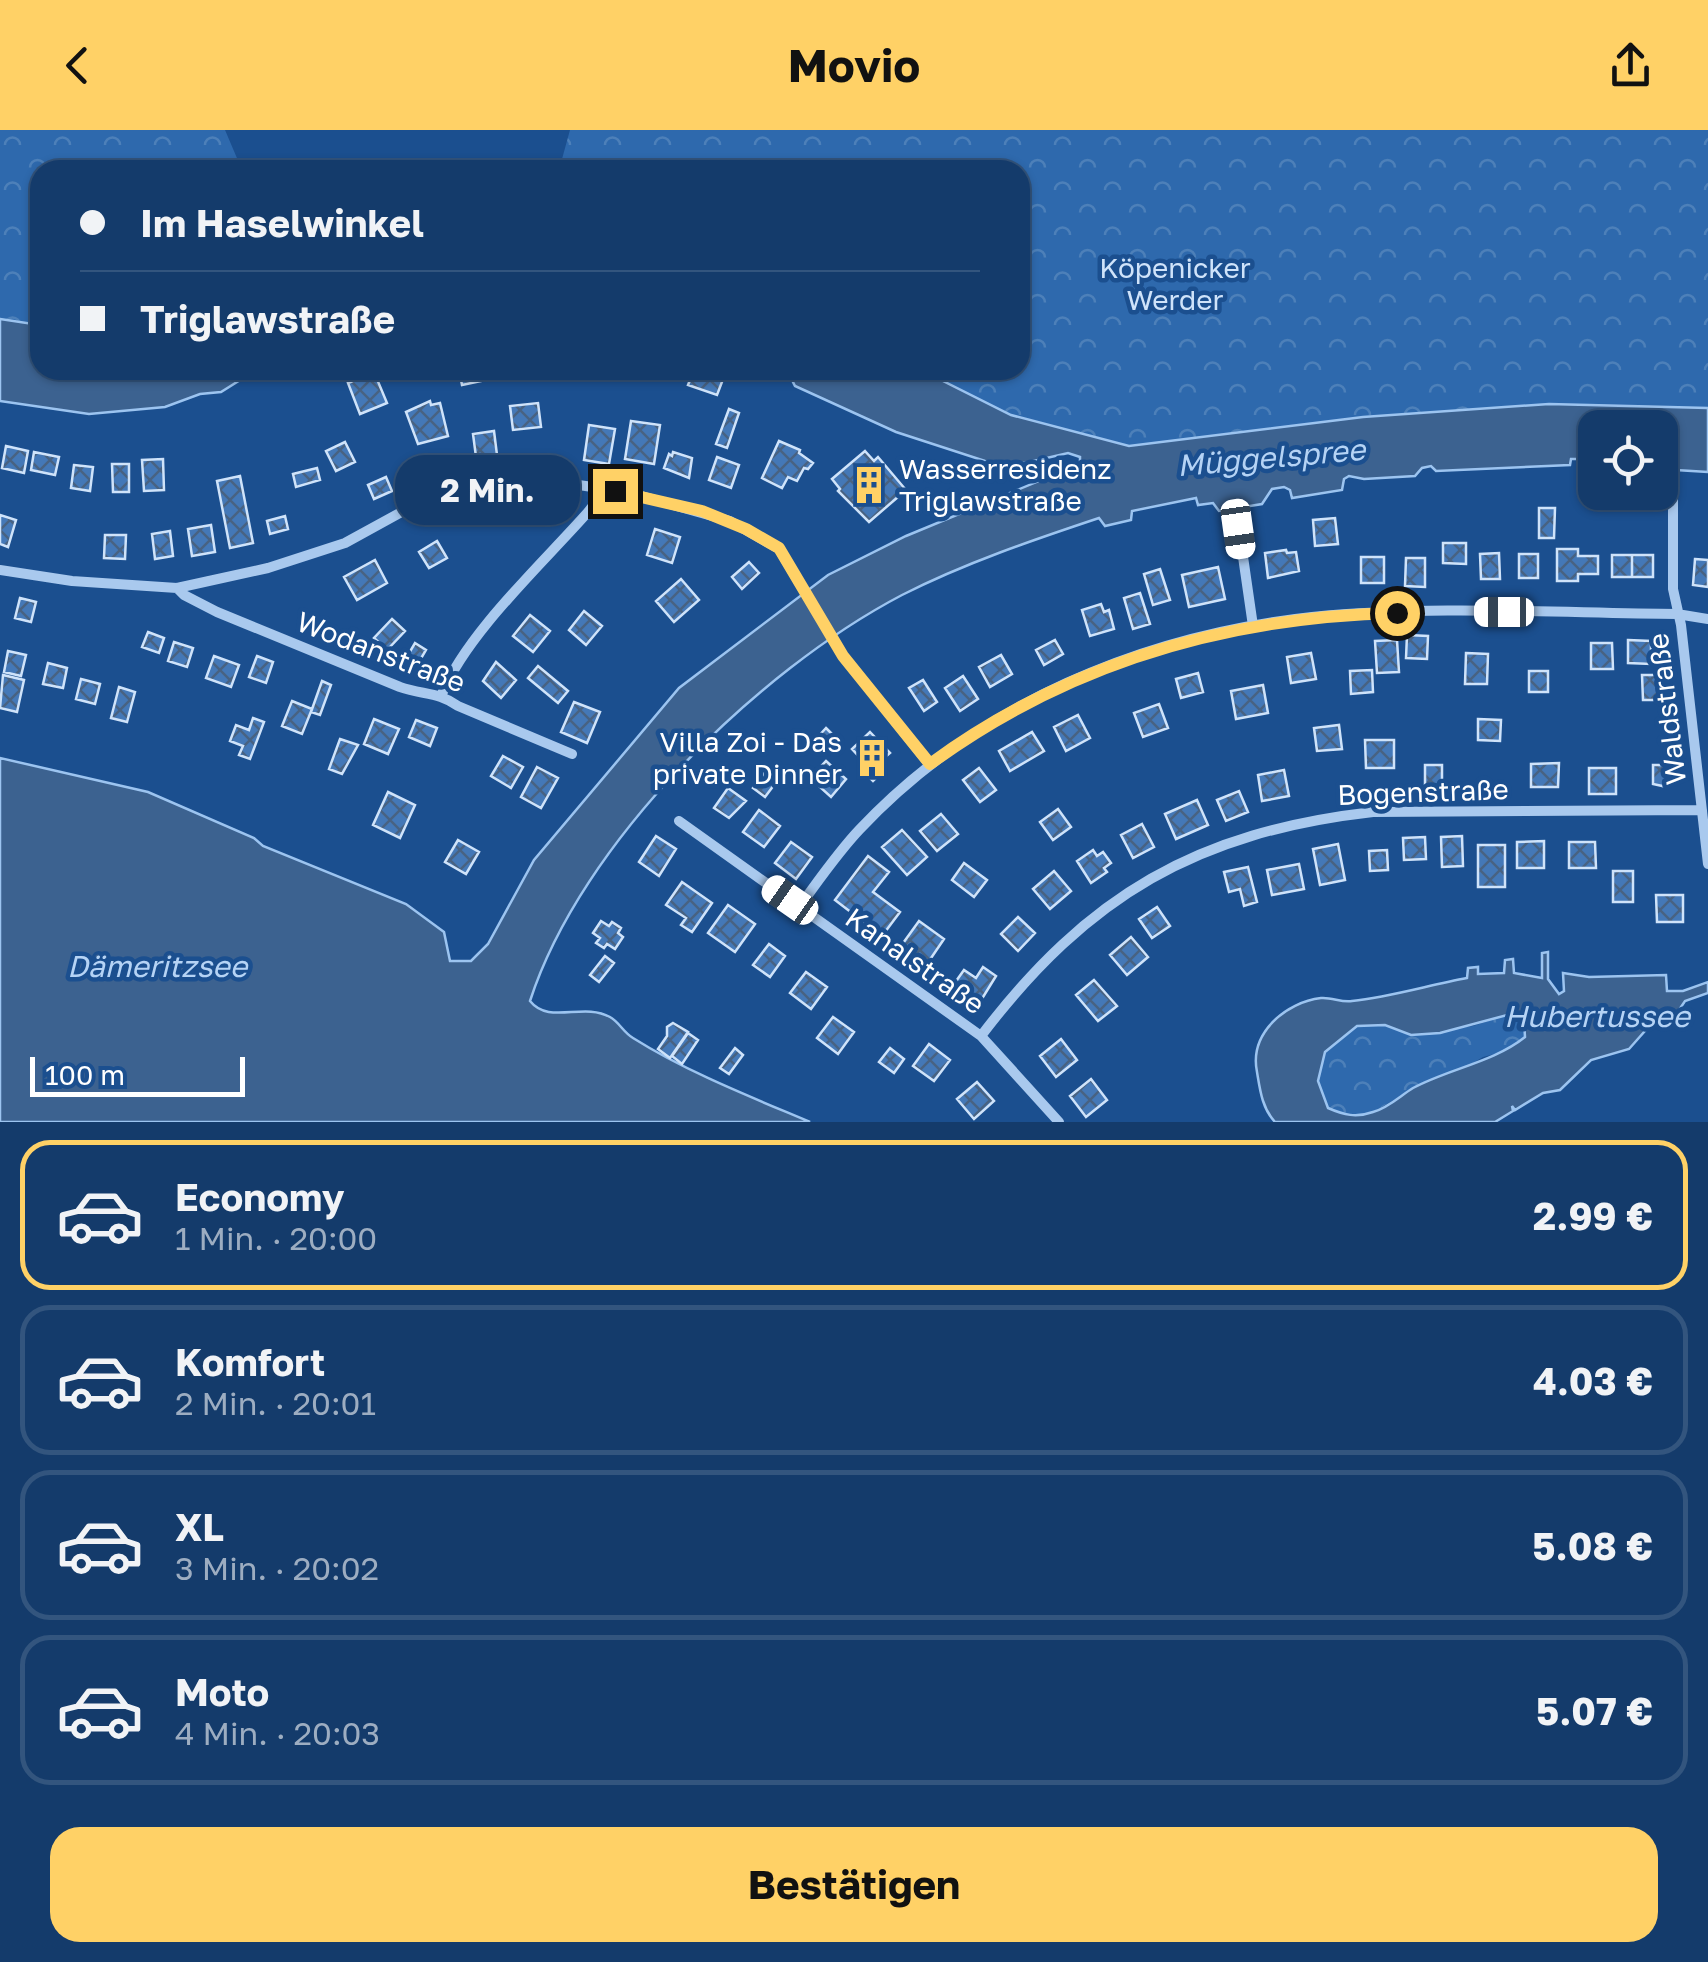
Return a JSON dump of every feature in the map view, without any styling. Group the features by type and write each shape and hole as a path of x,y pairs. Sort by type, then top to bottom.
{"street":[{"path":"0,570 72,581 177,588 268,568 345,543 427,498 466,485 532,480 602,488 730,522 779,548 843,656 930,764"},
{"path":"442,694 452,669 472,642 588,512 602,488"},
{"name":"Waldstraße","path":"1672,510 1671,546 1708,864"},
{"path":"1238,529 1253,626"},
{"name":"Wodanstraße","path":"177,588 217,612 384,681 422,694 442,694 458,706 572,754"},
{"path":"799,906 860,828 930,764 1000,717 1062,684 1183,642 1253,626 1373,614 1678,614 1708,618"},
{"name":"Bogenstraße","path":"981,1036 1034,969 1122,895 1188,860 1265,831 1373,812 1702,810"},
{"name":"Kanalstraße","path":"679,822 981,1036 1058,1122"}],"green space":[{"path":"0,130 225,130 238,160 30,160 30,324 0,319"},
{"name":"Köpenicker Werder","path":"570,130 1708,130 1708,408 1549,404 1363,417 1129,446 1011,415 941,380 1030,380 1030,160 562,160"},
{"path":"1507,1015 1524,1021 1525,1037 1506,1051 1416,1087 1373,1112 1347,1116 1328,1108 1318,1081 1325,1052 1357,1026 1385,1025 1411,1035 1473,1026"}],"water":[{"path":"0,319 30,324 30,380 240,380 221,392 200,394 165,407 89,414 0,401"},
{"name":"Dämeritzsee","path":"792,380 941,380 1011,415 1129,446 1363,417 1549,404 1708,408 1708,472 1678,470 1678,410 1578,410 1578,459 1571,459 1570,465 1436,471 1431,466 1422,468 1415,476 1349,476 1344,479 1342,490 1292,498 1290,490 1284,487 1272,489 1262,504 1219,511 1213,503 1198,505 1196,498 1132,511 1131,520 1105,526 1099,518 926,583 846,628 790,668 734,715 632,823 589,882 555,941 530,1001 547,1012 589,1012 610,1017 630,1036 675,1062 810,1122 0,1122 0,758 148,792 254,838 263,846 406,904 444,932 450,961 471,961 488,944 534,860 679,688 828,575 906,536 1080,464 1080,457 1068,453 1025,463 985,461 896,432 795,386"},
{"name":"Hubertussee","path":"1548,952 1548,979 1559,994 1564,991 1563,973 1589,977 1666,975 1667,991 1683,991 1708,982 1708,993 1685,1001 1675,1016 1663,1021 1660,1014 1629,1049 1591,1060 1560,1090 1543,1093 1515,1110 1512,1106 1513,1111 1495,1122 1275,1122 1267,1111 1257,1072 1259,1045 1273,1022 1295,1006 1321,998 1348,1001 1395,994 1467,978 1468,968 1478,967 1478,974 1504,973 1505,960 1513,959 1514,973 1542,978 1542,953","holes":["1507,1015 1524,1021 1525,1037 1513,1046 1427,1081 1367,1114 1350,1115 1328,1108 1318,1081 1325,1052 1357,1026 1385,1025 1411,1035 1440,1033"]}],"building":[{"path":"377,380 387,403 360,414 348,383"},
{"path":"690,380 723,380 717,395 688,385"},
{"path":"430,401 431,405 440,403 448,436 418,444 406,412"},
{"path":"538,403 541,427 513,430 510,406"},
{"path":"729,409 739,413 727,448 716,444"},
{"path":"631,421 660,425 654,464 625,459"},
{"path":"589,425 615,429 609,464 584,460"},
{"path":"494,431 497,455 476,457 473,434"},
{"path":"779,441 800,450 813,463 804,468 797,481 788,477 782,488 762,478"},
{"path":"345,442 355,462 336,471 326,451"},
{"path":"6,446 28,451 24,473 2,468"},
{"name":"Wasserresidenz Triglawstraße","path":"865,451 874,461 878,457 906,490 869,522 838,491 832,479"},
{"path":"34,452 59,457 55,475 31,470"},
{"path":"673,452 692,458 689,478 664,468"},
{"path":"717,457 739,465 731,488 709,480"},
{"path":"163,459 164,490 144,491 142,460"},
{"path":"112,464 129,464 129,492 113,492"},
{"path":"74,465 93,467 90,491 71,488"},
{"path":"317,468 320,480 296,487 293,474"},
{"path":"240,476 253,543 230,548 217,481"},
{"path":"386,477 392,491 374,499 368,485"},
{"path":"1539,508 1555,508 1554,538 1539,538"},
{"path":"0,515 16,520 8,547 0,544"},
{"path":"285,516 288,529 270,534 267,521"},
{"path":"1335,518 1338,544 1315,546 1313,520"},
{"path":"211,525 215,552 192,556 188,529"},
{"path":"655,529 680,537 672,563 647,555"},
{"path":"170,531 173,556 155,559 152,534"},
{"path":"105,535 126,535 125,559 104,558"},
{"path":"437,541 447,558 429,568 419,552"},
{"path":"1443,543 1466,543 1466,564 1443,563"},
{"path":"1557,549 1578,549 1578,556 1598,556 1598,574 1578,574 1578,581 1557,581"},
{"path":"1296,552 1299,571 1268,578 1265,553"},
{"path":"1499,553 1500,579 1481,579 1480,554"},
{"path":"1519,554 1538,554 1538,578 1519,578"},
{"path":"1612,555 1632,555 1632,577 1612,577"},
{"path":"1632,555 1653,555 1653,577 1632,577"},
{"path":"1361,557 1384,557 1384,583 1361,583"},
{"path":"1406,558 1425,558 1425,587 1405,586"},
{"path":"1695,559 1708,560 1708,587 1693,585"},
{"path":"375,560 387,583 357,600 344,577"},
{"path":"749,562 759,573 742,589 732,577"},
{"path":"1218,567 1225,599 1189,607 1182,575"},
{"path":"1160,569 1170,600 1153,605 1144,574"},
{"path":"681,579 699,600 674,622 656,601"},
{"path":"1140,593 1150,624 1133,629 1124,598"},
{"path":"20,598 36,602 31,622 15,618"},
{"path":"1101,604 1104,612 1109,610 1114,629 1090,636 1082,610"},
{"path":"584,611 602,626 586,645 569,630"},
{"path":"530,615 550,631 533,652 513,636"},
{"path":"392,619 405,631 387,650 374,638"},
{"path":"148,632 164,638 159,653 142,647"},
{"path":"1407,635 1428,636 1427,659 1406,658"},
{"path":"1055,640 1063,654 1044,665 1036,650"},
{"path":"1397,640 1399,672 1377,673 1375,641"},
{"path":"1628,640 1651,641 1651,664 1628,663"},
{"path":"174,642 193,648 187,667 168,661"},
{"path":"415,643 426,650 416,667 405,660"},
{"path":"1591,643 1612,643 1613,669 1591,669"},
{"path":"8,651 26,655 21,676 4,672"},
{"path":"1311,653 1316,679 1291,683 1287,657"},
{"path":"1466,653 1488,654 1487,684 1465,684"},
{"path":"1001,655 1012,674 990,687 979,667"},
{"path":"214,656 239,665 231,687 206,678"},
{"path":"257,656 273,662 266,683 249,677"},
{"path":"496,662 516,680 501,698 483,681"},
{"path":"48,663 67,668 63,688 43,684"},
{"path":"538,666 568,691 558,703 528,678"},
{"path":"1372,670 1373,692 1351,694 1350,671"},
{"path":"1529,671 1548,671 1548,692 1529,692"},
{"path":"1198,673 1203,692 1181,698 1176,679"},
{"path":"3,675 24,680 17,712 0,708"},
{"path":"1642,675 1663,675 1663,700 1643,700"},
{"path":"963,676 978,699 960,711 945,688"},
{"path":"81,679 100,684 95,704 76,699"},
{"path":"923,680 937,702 924,711 909,688"},
{"path":"322,681 331,685 320,715 311,712"},
{"path":"1263,685 1268,713 1236,719 1231,691"},
{"path":"119,687 135,692 127,722 111,718"},
{"path":"292,701 312,709 302,734 282,726"},
{"path":"574,702 600,712 587,743 561,732"},
{"path":"1159,704 1168,728 1143,737 1134,713"},
{"path":"1078,715 1090,738 1066,751 1054,727"},
{"path":"253,718 264,722 250,759 239,755 243,746 230,741 236,725 249,730"},
{"path":"374,719 399,729 388,754 364,744"},
{"path":"1478,719 1501,720 1500,741 1478,740"},
{"path":"416,720 437,728 430,746 409,737"},
{"path":"1339,725 1342,749 1317,751 1314,728"},
{"path":"826,728 839,741 829,752 816,739"},
{"name":"Villa Zoi - Das private Dinner","path":"870,732 890,753 876,765 882,772 873,781 859,767 864,762 852,749"},
{"path":"1032,732 1044,751 1010,771 999,751"},
{"path":"340,739 358,745 342,774 329,769"},
{"path":"1365,740 1394,740 1394,768 1366,768"},
{"path":"503,756 523,767 511,788 491,776"},
{"path":"826,761 846,779 831,797 810,778"},
{"path":"1559,763 1558,787 1531,787 1531,764"},
{"path":"1425,765 1442,765 1442,786 1425,787"},
{"path":"1653,765 1674,765 1674,784 1653,784"},
{"path":"537,767 558,778 541,808 521,797"},
{"path":"979,768 996,790 980,802 963,780"},
{"path":"1589,768 1616,768 1616,794 1589,794"},
{"path":"1284,770 1289,796 1262,801 1258,775"},
{"path":"765,772 777,781 765,797 753,788"},
{"path":"728,788 746,801 729,818 714,808"},
{"path":"1239,791 1248,812 1226,821 1217,800"},
{"path":"388,792 415,805 400,838 373,825"},
{"path":"1197,800 1208,825 1176,839 1165,814"},
{"path":"1058,809 1071,827 1053,840 1040,822"},
{"path":"759,810 780,826 764,847 743,832"},
{"path":"941,814 958,834 937,851 920,831"},
{"path":"1142,824 1154,847 1133,858 1121,835"},
{"path":"902,830 927,857 907,875 882,847"},
{"path":"656,836 676,849 659,876 639,862"},
{"path":"1462,836 1463,866 1442,867 1441,837"},
{"path":"1425,837 1426,859 1404,860 1403,838"},
{"path":"458,840 479,852 466,874 445,862"},
{"path":"1544,841 1544,868 1517,868 1517,842"},
{"path":"791,842 812,857 796,879 775,863"},
{"path":"1569,842 1595,842 1596,868 1569,868"},
{"path":"1338,844 1345,880 1320,885 1313,849"},
{"path":"1478,845 1505,845 1505,887 1478,887"},
{"path":"1093,850 1097,856 1103,852 1111,863 1104,868 1107,872 1091,883 1077,861"},
{"path":"1387,850 1388,870 1370,871 1369,851"},
{"path":"868,856 889,872 873,892 900,912 882,936 835,900"},
{"path":"964,863 987,880 974,897 952,880"},
{"path":"1299,864 1304,889 1272,895 1267,870"},
{"path":"1248,867 1257,902 1244,906 1240,889 1229,892 1224,872"},
{"path":"1054,871 1071,891 1050,909 1033,889"},
{"path":"1613,871 1633,871 1633,902 1613,902"},
{"path":"682,882 712,903 692,932 681,925 686,918 666,905"},
{"path":"1656,895 1683,895 1683,922 1657,922"},
{"path":"728,905 755,924 735,952 708,933"},
{"path":"1157,907 1170,926 1152,938 1139,919"},
{"path":"1018,917 1035,933 1018,951 1001,934"},
{"path":"601,921 621,928 618,933 623,937 615,949 596,943 600,938 593,933"},
{"path":"919,921 944,939 927,964 901,946"},
{"path":"1131,937 1148,957 1127,975 1110,955"},
{"path":"769,944 785,956 770,977 753,965"},
{"path":"605,956 614,963 599,982 590,975"},
{"path":"983,967 996,976 980,1002 954,984 964,970 976,978"},
{"path":"806,972 827,987 811,1009 790,993"},
{"path":"1094,980 1117,1006 1098,1021 1076,995"},
{"path":"833,1017 854,1032 838,1054 817,1038"},
{"path":"673,1023 688,1032 670,1058 658,1049 667,1036 667,1027"},
{"path":"688,1033 698,1040 682,1064 672,1056"},
{"path":"1061,1039 1077,1060 1056,1077 1040,1056"},
{"path":"929,1044 950,1060 934,1081 913,1066"},
{"path":"735,1048 743,1055 729,1074 720,1068"},
{"path":"890,1048 904,1059 894,1073 879,1062"},
{"path":"1091,1079 1107,1100 1086,1117 1070,1096"},
{"path":"977,1082 994,1101 974,1119 957,1099"}],"place":[{"name":"Wasserresidenz Triglawstraße","path":"869,485"},
{"name":"Villa Zoi - Das private Dinner","path":"872,758"}],"route":[{"path":"615,491 702,511 779,548 843,656 930,764 1024,702 1121,661 1253,626 1397,613"}],"water label":[{"name":"Müggelspree","path":"1271,458"}]}
